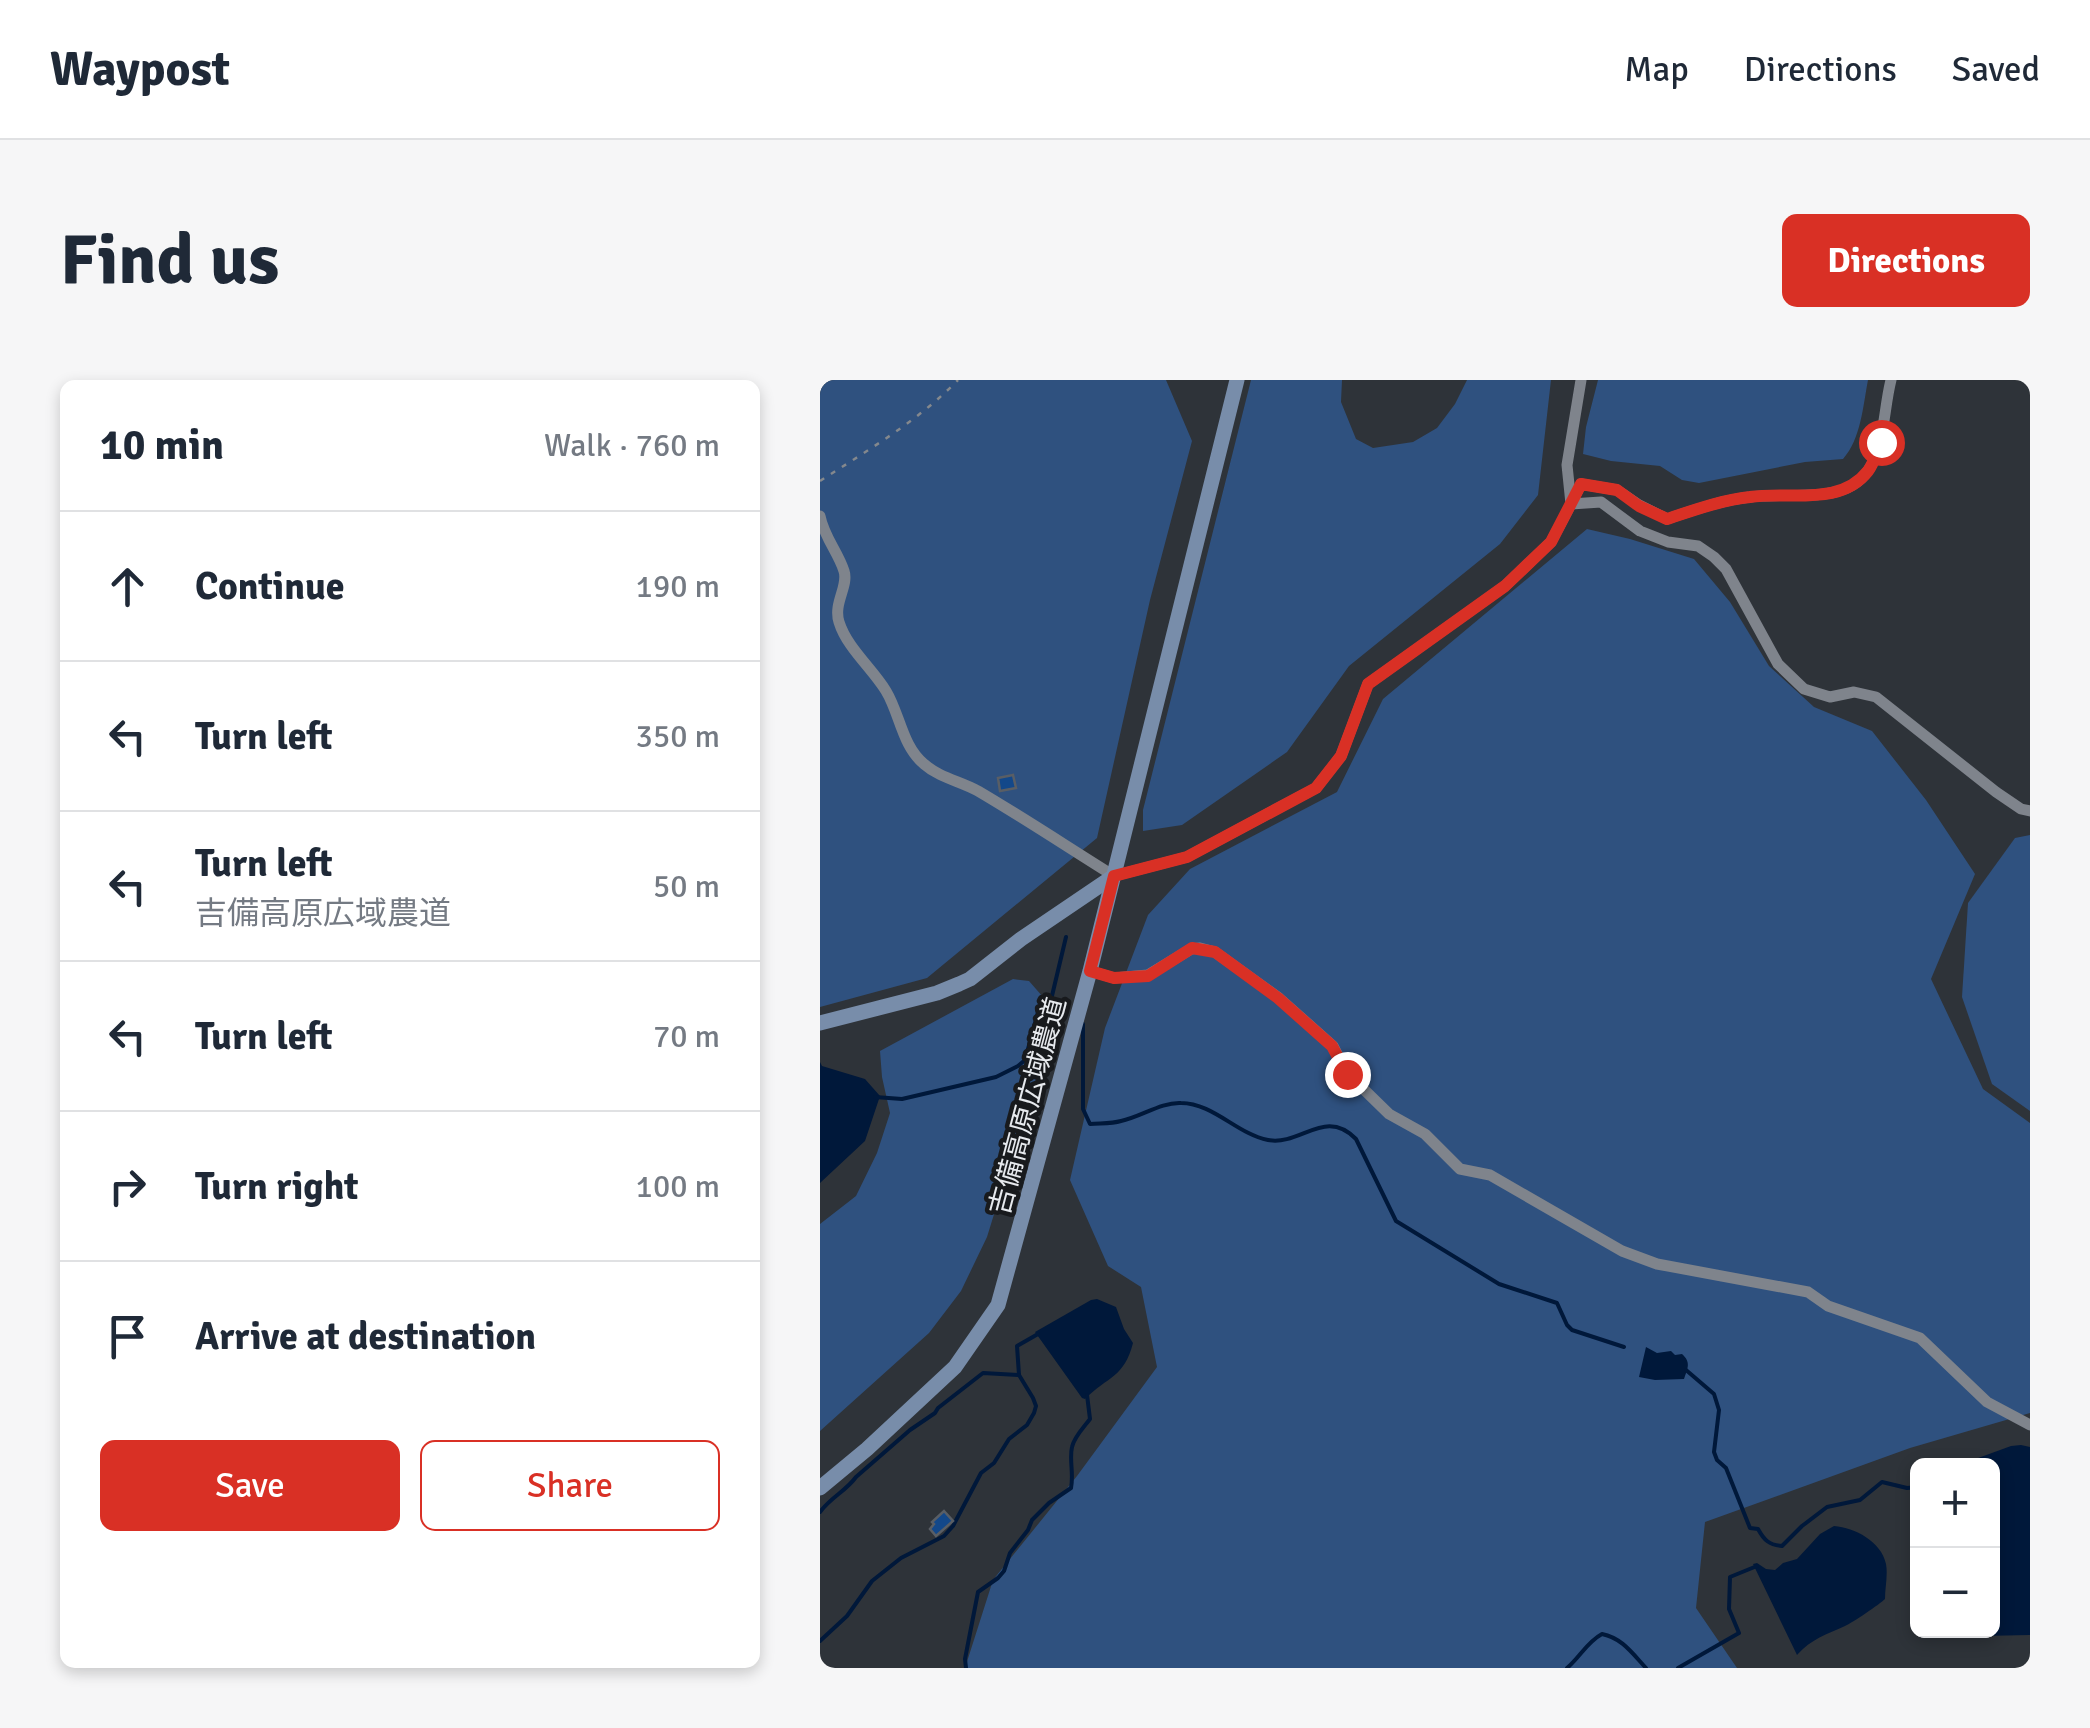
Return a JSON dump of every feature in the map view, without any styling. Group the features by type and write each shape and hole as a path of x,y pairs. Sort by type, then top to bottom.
{"street":[{"name":"吉備高原広域農道","path":"820,1488 955,1367 998,1305 1090,971 1237,380"},
{"path":"1570,504 1566,465 1581,380"},
{"path":"820,1023 936,994 970,979 1114,876 1187,857 1316,788 1341,756 1368,684 1505,586 1551,542 1581,484 1617,490 1667,519 1750,496 1843,490 1870,468 1881,442 1891,380"},
{"path":"1570,504 1601,502 1640,531 1668,542 1698,546 1726,569 1778,664 1804,689 1830,697 1854,692 1876,697 1996,792 2030,811"},
{"path":"820,516 823,531 846,577 837,618 845,636 886,690 908,745 920,762 975,790 1114,876"},
{"path":"1090,971 1114,978 1148,976 1192,948 1215,952 1319,1034 1332,1046 1347,1074 1390,1114 1425,1134 1460,1169 1490,1174 1622,1251 1658,1264 1808,1292 1828,1306 1920,1338 1988,1402 2030,1425"}],"path":[{"path":"820,482 892,434 958,380"}],"shaded area":[{"path":"820,380 1166,380 1192,441 1150,600 1097,838 927,978 820,1007"},
{"path":"1251,380 1342,380 1341,402 1356,439 1373,448 1413,442 1437,428 1467,380 1551,380 1538,495 1500,544 1349,666 1287,752 1182,825 1143,831 1143,810"},
{"path":"1598,380 1868,380 1858,432 1843,459 1805,462 1699,483 1682,480 1660,466 1583,454"},
{"path":"1587,529 1694,559 1730,602 1769,666 1814,707 1872,731 1926,800 1975,874 1931,979 1983,1089 2030,1123 2030,1413 1910,1448 1705,1522 1696,1608 1737,1668 965,1668 993,1580 1077,1476 1157,1367 1141,1287 1108,1266 1070,1180 1105,1028 1148,915 1190,869 1337,792 1383,699"},
{"path":"2030,835 2030,1111 1992,1084 1962,997 1968,903 2015,838"},
{"path":"1013,979 1029,981 1043,997 1036,1078 987,1237 961,1291 929,1333 820,1431 820,1224 856,1196 877,1153 890,1113 880,1051"},
{"path":"820,1062 822,1066 865,1079 880,1096 865,1141 820,1183"},
{"path":"1097,1299 1116,1307 1133,1343 1120,1370 1085,1399 1035,1332"},
{"path":"1646,1347 1657,1353 1682,1354 1688,1365 1684,1379 1639,1377"},
{"path":"2011,1446 2030,1447 2030,1635 2000,1636 2000,1458 1978,1458"},
{"path":"1834,1526 1858,1533 1879,1549 1887,1568 1885,1599 1797,1655 1753,1564 1775,1570 1797,1559 1820,1534"}],"building":[{"path":"1013,775 1016,788 1000,791 998,778"},
{"path":"944,1511 953,1521 936,1536 930,1529 932,1522"}],"waterway":[{"path":"875,1097 902,1099 996,1077 1018,1066 1025,1060 1038,1012 1047,1008 1051,1000 1066,937"},
{"path":"1083,1024 1083,1109 1090,1124 1117,1122 1181,1103 1204,1108 1268,1140 1291,1138 1323,1127 1345,1130 1356,1139 1396,1221 1499,1284 1557,1303 1572,1330 1624,1347"},
{"path":"820,1512 910,1430 983,1373 1019,1375 1017,1346 1038,1334"},
{"path":"1686,1370 1714,1394 1719,1410 1714,1452 1717,1460 1726,1468 1750,1528 1758,1529 1770,1543 1782,1546 1827,1507 1860,1500 1882,1482 1910,1488"},
{"path":"820,1641 847,1616 872,1581 901,1558 944,1536 953,1526 981,1473 994,1463 1009,1439 1027,1425 1034,1413 1033,1398 1019,1375"},
{"path":"966,1668 978,1592 1004,1571 1010,1553 1032,1520 1071,1488 1072,1447 1090,1419 1087,1395"},
{"path":"1678,1668 1739,1633 1729,1609 1730,1577 1757,1566"},
{"path":"1567,1668 1602,1634 1621,1643 1646,1668"}],"route":[{"path":"1347,1074 1332,1046 1278,998 1215,952 1192,948 1148,976 1114,978 1090,971 1114,876 1187,857 1316,788 1341,756 1368,684 1505,586 1551,542 1581,484 1617,490 1667,519 1750,496 1843,490 1870,468 1881,442"}]}
